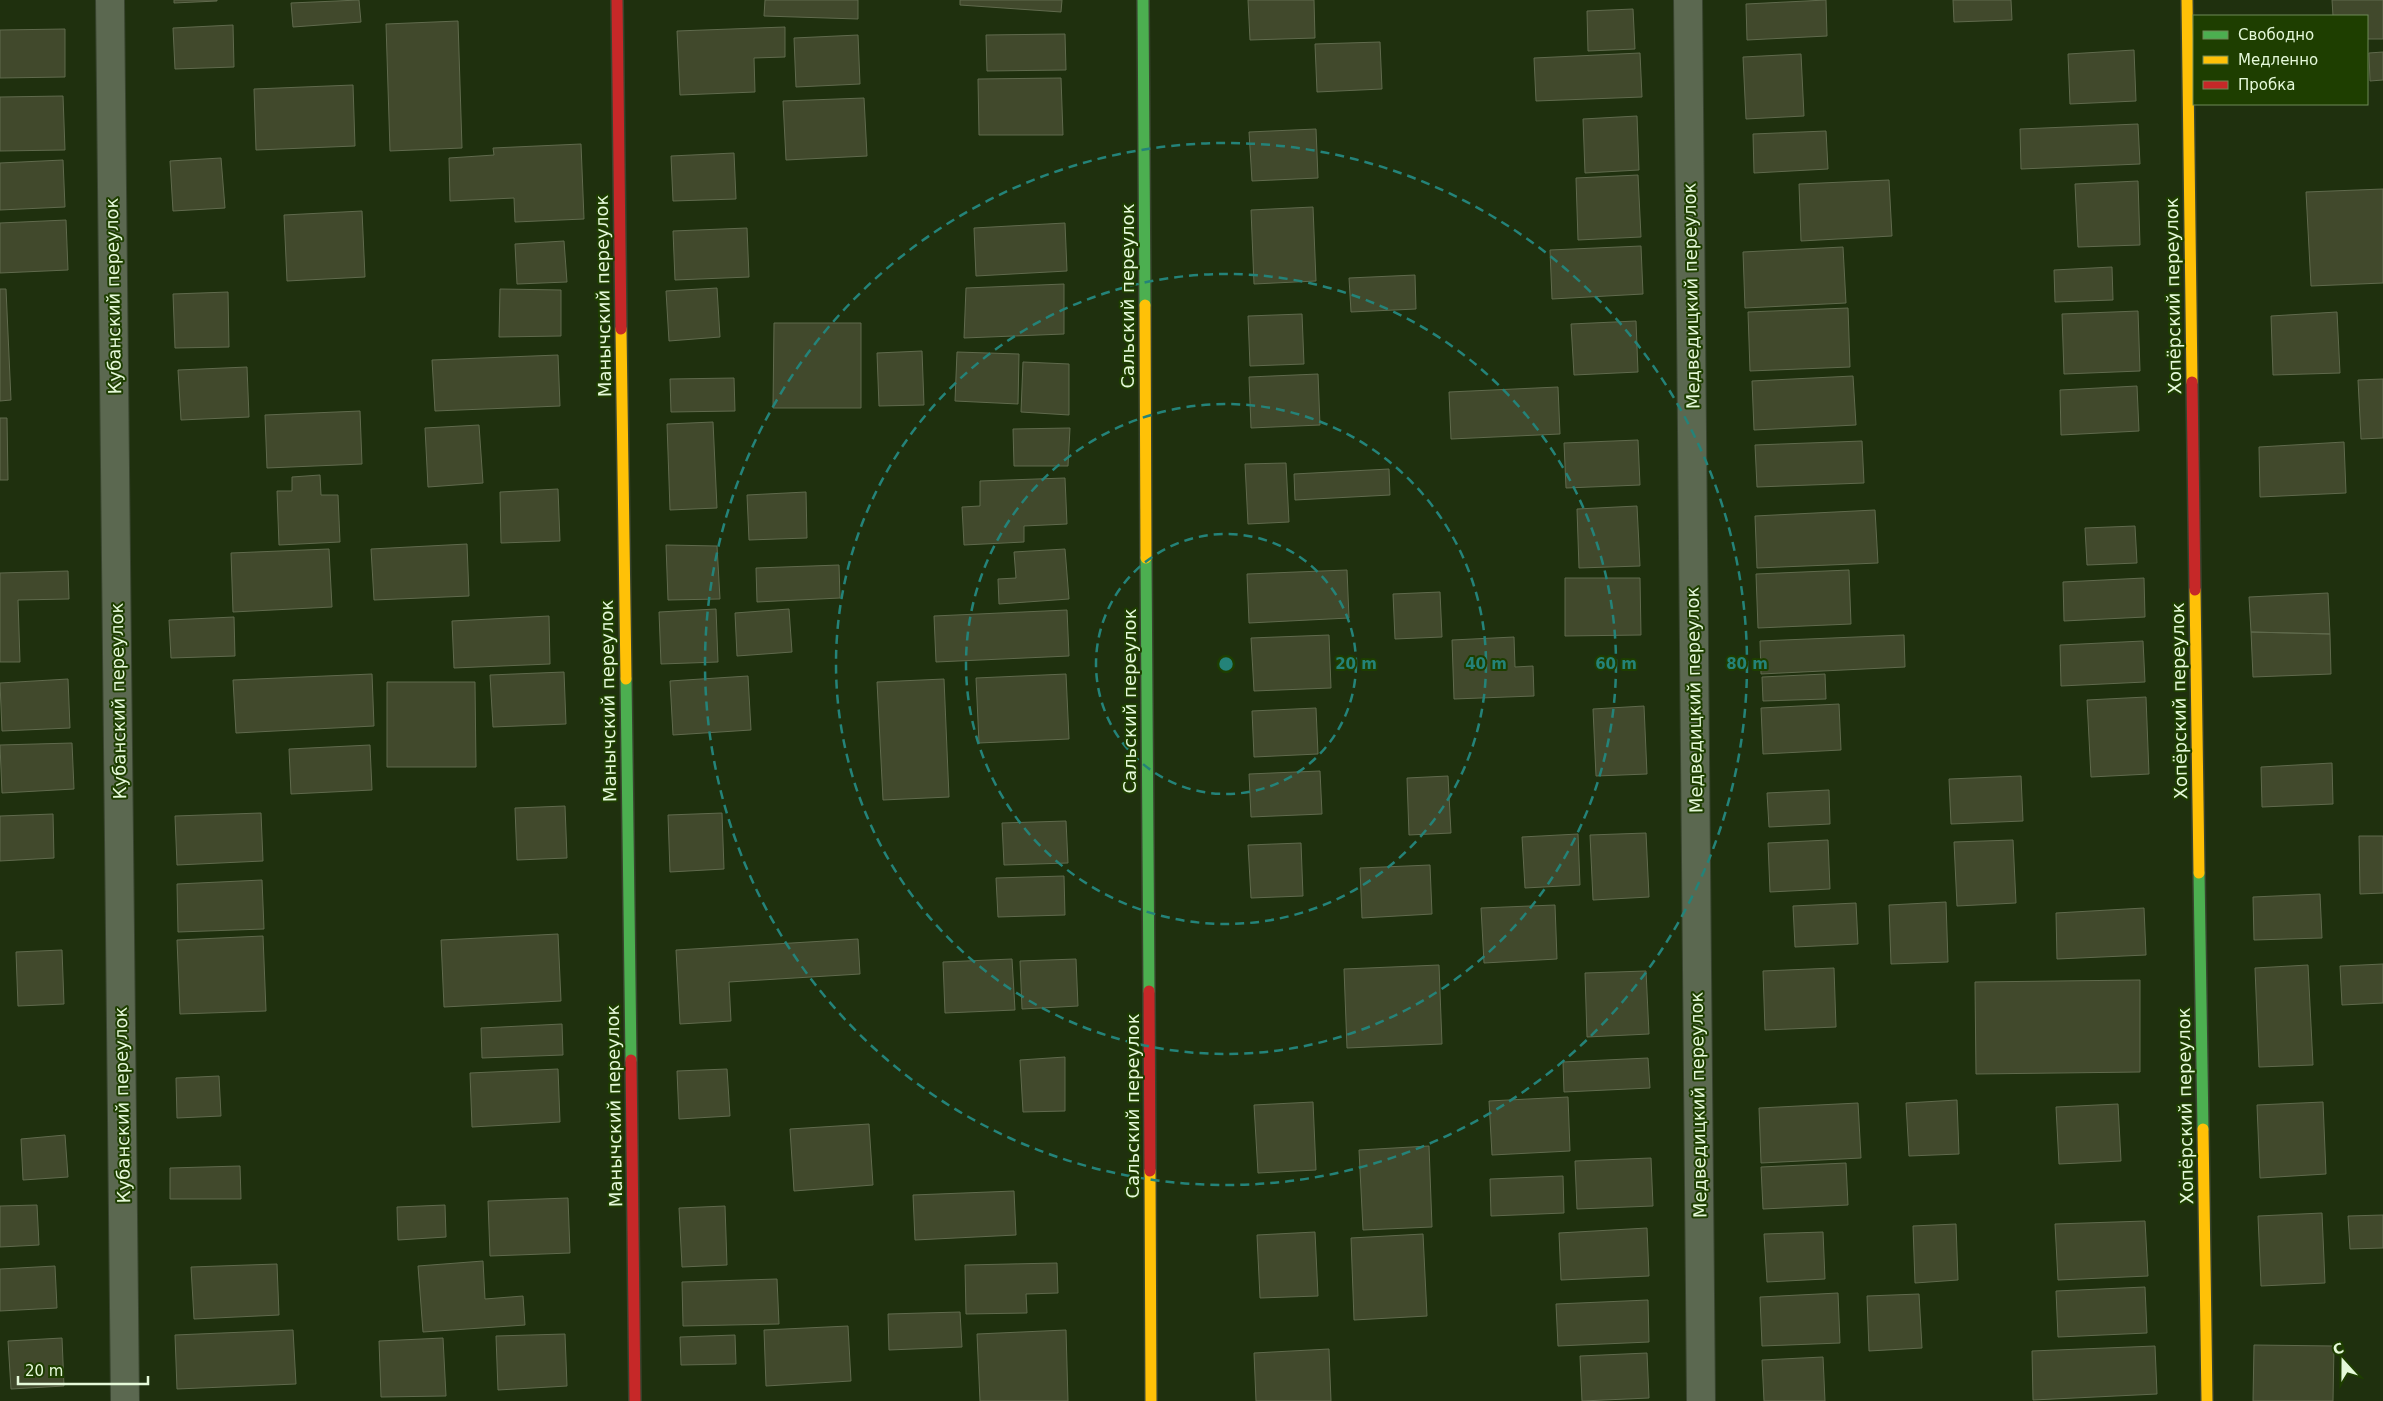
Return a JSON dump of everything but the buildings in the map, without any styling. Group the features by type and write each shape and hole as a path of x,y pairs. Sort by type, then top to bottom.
{"street":[{"name":"Кубанский переулок","path":"110,0 125,1401"},
{"name":"Манычский переулок","path":"617,0 635,1401"},
{"name":"Сальский переулок","path":"1143,0 1151,1401"},
{"name":"Медведицкий переулок","path":"1688,0 1701,1401"},
{"name":"Хопёрский переулок","path":"2186,0 2207,1401"}],"traffic: fast":[{"path":"1143,0 1145,305"},
{"path":"1146,558 1149,991"},
{"path":"626,679 631,1060"},
{"path":"2199,873 2203,1129"}],"traffic: slow":[{"path":"2187,0 2192,382"},
{"path":"1145,305 1146,558"},
{"path":"621,329 626,679"},
{"path":"2195,590 2199,873"},
{"path":"2203,1129 2207,1401"},
{"path":"1150,1171 1151,1401"}],"traffic: jam":[{"path":"617,0 621,329"},
{"path":"2192,382 2195,590"},
{"path":"1149,991 1150,1171"},
{"path":"631,1060 635,1401"}]}
